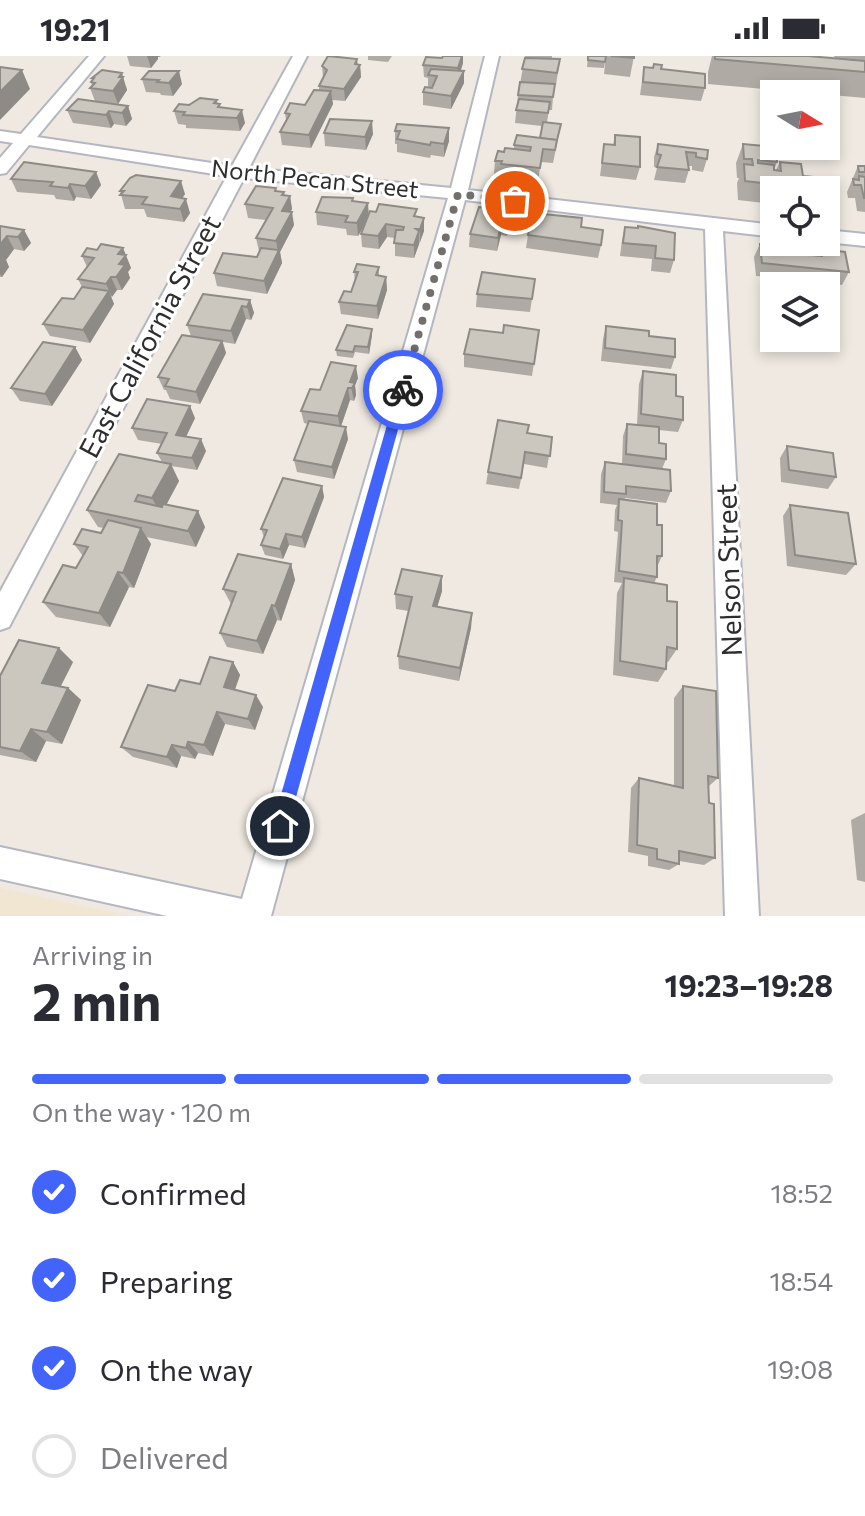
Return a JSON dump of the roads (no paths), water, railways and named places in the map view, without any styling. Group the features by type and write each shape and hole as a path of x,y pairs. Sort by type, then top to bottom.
{"street":[{"path":"0,169 97,56"},
{"name":"East California Street","path":"0,618 300,56"},
{"path":"254,916 458,194 492,56"},
{"name":"North Pecan Street","path":"0,136 237,172 760,230"},
{"name":"Nelson Street","path":"714,225 742,916"},
{"path":"840,237 865,240"},
{"path":"0,863 243,916"}]}
